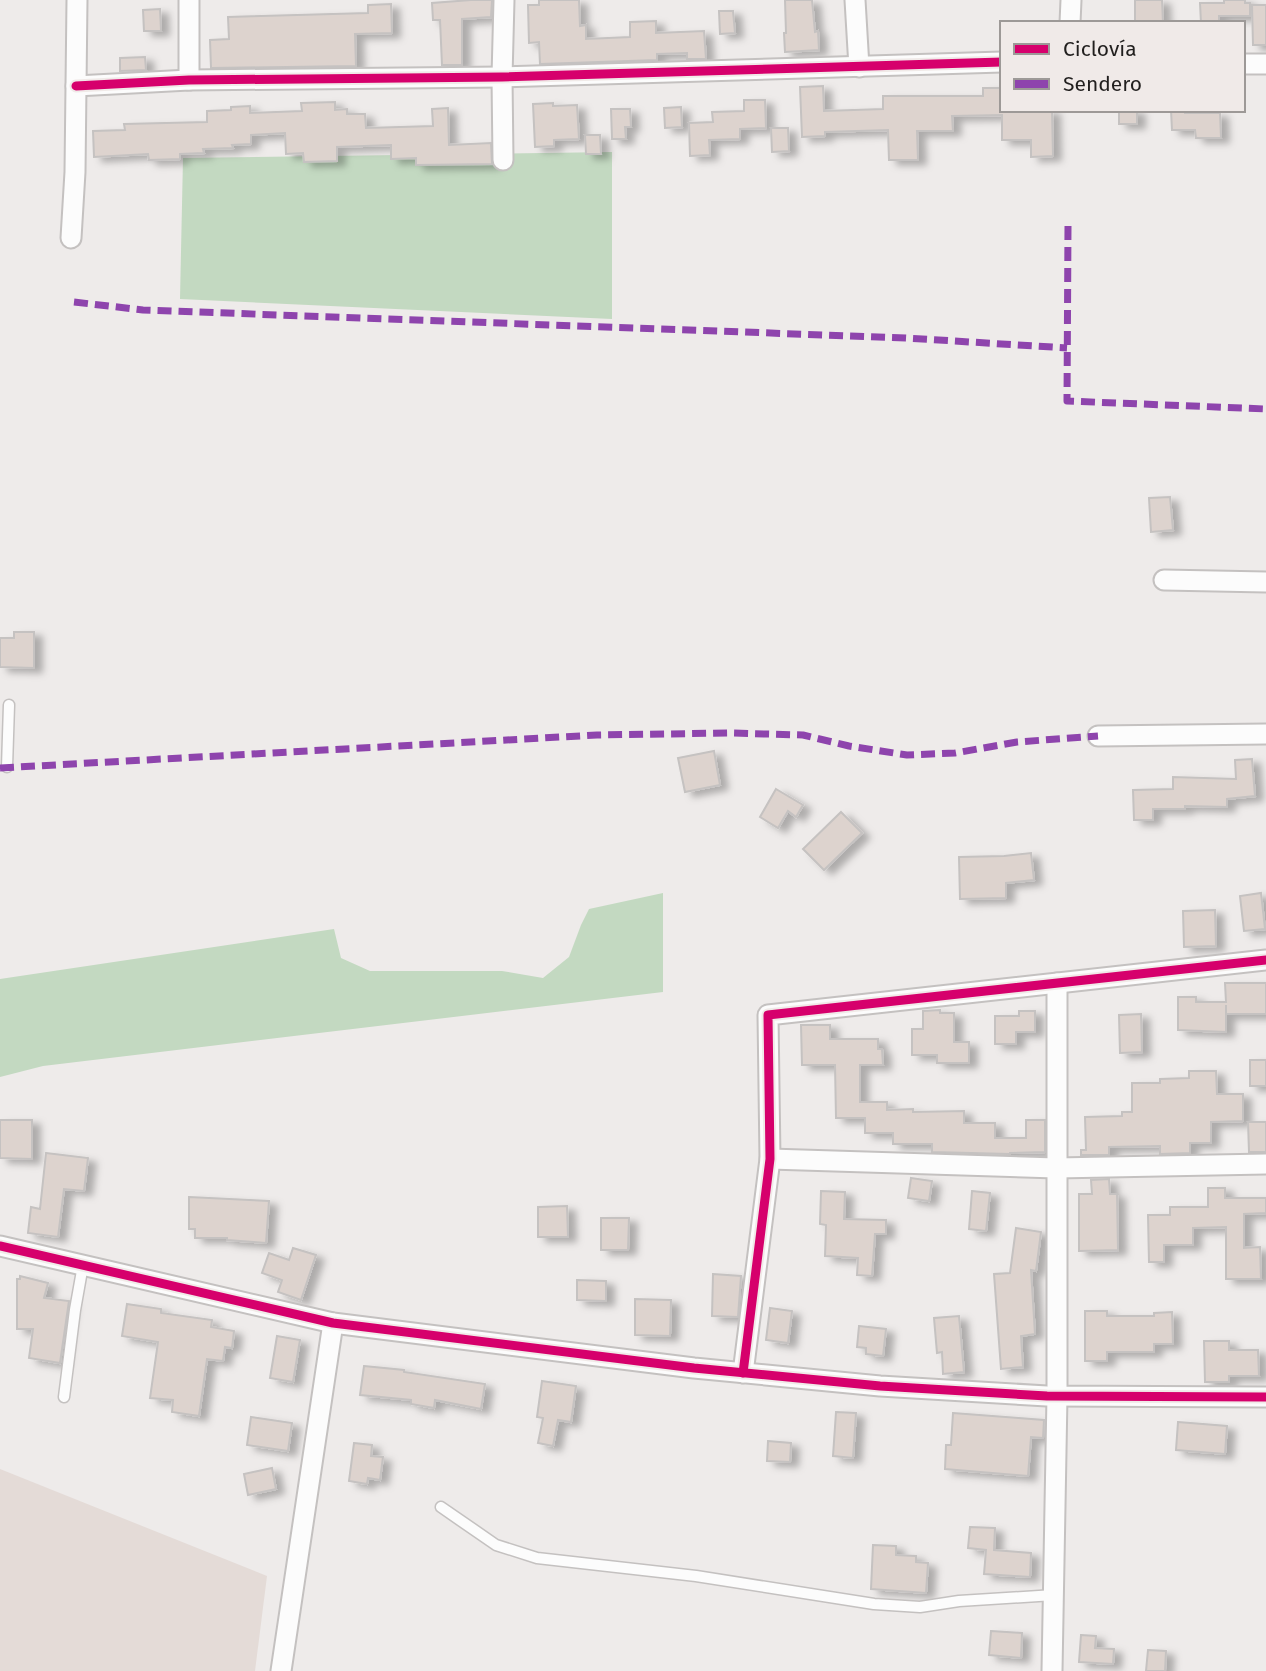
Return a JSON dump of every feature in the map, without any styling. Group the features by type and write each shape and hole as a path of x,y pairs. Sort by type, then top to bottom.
{"street":[{"path":"71,238 75,172 77,0"},
{"path":"189,0 189,80"},
{"path":"503,0 503,160"},
{"path":"855,0 859,67"},
{"path":"1070,21 1071,0"},
{"path":"76,86 189,80 502,77 1000,62"},
{"path":"1245,64 1266,64"},
{"path":"1164,580 1266,582"},
{"path":"1098,736 1266,734"},
{"path":"743,1373 770,1159 768,1015 1266,960"},
{"path":"1052,1671 1057,1396 1057,983"},
{"path":"770,1159 1056,1168 1266,1164"},
{"path":"0,1246 333,1323 680,1367 880,1386 1057,1396 1266,1397"},
{"path":"281,1671 333,1323"}],"lane":[{"path":"7,767 9,705"},
{"path":"64,1396 83,1265"},
{"path":"441,1507 496,1545 537,1558 696,1576 886,1605 920,1607 959,1601 1054,1595"}],"shaded area":[{"path":"0,1469 267,1576 255,1671 0,1671"}],"green space":[{"path":"612,152 612,319 180,299 183,158"},
{"path":"663,893 663,992 43,1066 0,1077 0,979 334,929 341,958 370,971 502,971 543,978 569,957 589,909"}],"building":[{"path":"492,0 491,17 462,19 462,65 442,65 440,20 433,20 432,3"},
{"path":"539,0 579,0 580,26 586,25 586,39 630,37 630,22 656,21 656,33 704,31 706,59 687,59 687,53 657,54 657,60 540,64 539,42 529,43 528,5 539,5"},
{"path":"785,0 812,0 819,50 785,52"},
{"path":"1135,0 1162,0 1163,21 1135,21"},
{"path":"1224,0 1245,0 1245,3 1250,3 1250,16 1219,16 1219,21 1201,21 1200,3 1224,3"},
{"path":"391,4 392,33 355,34 356,66 211,68 210,40 229,39 228,17 368,13 368,5"},
{"path":"1252,5 1266,5 1266,45 1253,45"},
{"path":"160,9 161,31 144,31 143,10"},
{"path":"719,11 733,11 735,33 720,34"},
{"path":"145,57 146,70 120,71 120,58"},
{"path":"823,86 824,111 883,109 883,96 983,96 983,88 1000,88 1000,112 1052,112 1053,156 1031,157 1031,140 1002,140 1002,115 952,116 953,131 917,131 918,160 889,160 888,130 825,132 825,136 802,137 800,87"},
{"path":"744,100 765,100 766,128 740,129 740,139 709,140 710,155 690,156 689,123 713,122 712,112 744,111"},
{"path":"335,102 335,110 347,109 347,114 365,114 366,128 433,126 432,109 448,108 449,145 491,143 492,164 416,165 416,158 391,159 391,145 337,147 337,161 304,162 303,153 286,154 285,133 251,135 251,144 232,145 233,148 203,149 204,153 180,154 180,159 149,160 148,154 94,157 93,131 125,130 124,124 207,122 207,111 231,110 231,107 250,106 250,113 302,111 301,103"},
{"path":"553,103 553,106 577,105 579,139 554,140 554,146 535,147 533,104"},
{"path":"681,107 682,127 665,128 664,108"},
{"path":"611,109 630,109 631,127 625,127 626,139 612,139"},
{"path":"1119,112 1137,112 1137,124 1119,124"},
{"path":"1171,112 1220,113 1221,138 1196,138 1195,130 1172,130"},
{"path":"771,128 788,128 789,151 772,152"},
{"path":"585,135 600,135 601,154 586,154"},
{"path":"1170,497 1173,530 1151,532 1149,498"},
{"path":"14,632 34,632 34,668 0,667 0,638 14,638"},
{"path":"714,751 720,785 685,792 678,758"},
{"path":"1252,759 1255,796 1227,799 1227,807 1185,806 1185,809 1153,809 1153,820 1134,820 1133,790 1173,789 1173,777 1236,779 1235,760"},
{"path":"776,789 803,805 796,817 788,811 778,828 760,817"},
{"path":"841,812 862,833 824,870 803,849"},
{"path":"1031,853 1034,880 1006,883 1006,898 960,899 959,857"},
{"path":"1261,893 1265,929 1244,931 1240,896"},
{"path":"1215,910 1216,946 1184,947 1183,911"},
{"path":"1225,983 1266,983 1266,1014 1226,1014 1226,1032 1178,1030 1178,997 1196,997 1196,1002 1226,1002"},
{"path":"940,1010 940,1013 954,1013 954,1042 969,1042 969,1063 937,1063 937,1055 912,1055 912,1029 923,1029 923,1011"},
{"path":"1019,1011 1035,1011 1035,1032 1016,1032 1016,1044 995,1044 995,1016 1019,1016"},
{"path":"1141,1014 1142,1052 1120,1053 1119,1015"},
{"path":"801,1025 830,1025 830,1039 878,1039 883,1065 860,1065 860,1102 887,1102 887,1110 964,1111 964,1123 995,1123 995,1138 1026,1138 1026,1120 1045,1120 1045,1152 932,1152 932,1144 893,1144 893,1133 865,1133 865,1118 836,1118 835,1065 802,1065"},
{"path":"1250,1060 1266,1060 1266,1086 1250,1086"},
{"path":"1189,1071 1216,1071 1217,1094 1243,1094 1243,1121 1211,1122 1211,1143 1190,1143 1190,1153 1160,1154 1160,1146 1109,1147 1109,1155 1081,1155 1081,1150 1086,1150 1085,1117 1122,1116 1122,1112 1132,1112 1132,1083 1160,1083 1160,1079 1189,1078"},
{"path":"0,1120 32,1120 32,1159 0,1158"},
{"path":"1248,1122 1266,1122 1266,1152 1249,1152"},
{"path":"46,1153 88,1158 84,1191 64,1189 58,1237 28,1233 31,1207 40,1209"},
{"path":"911,1178 932,1181 929,1201 908,1198"},
{"path":"1109,1179 1110,1194 1117,1194 1118,1250 1079,1251 1079,1194 1092,1194 1091,1180"},
{"path":"1208,1188 1225,1188 1225,1198 1266,1198 1266,1213 1244,1214 1244,1248 1260,1247 1261,1279 1226,1279 1226,1227 1193,1228 1193,1245 1164,1245 1164,1262 1149,1262 1148,1215 1170,1215 1170,1207 1208,1207"},
{"path":"821,1191 845,1192 844,1219 886,1220 886,1234 875,1234 872,1276 857,1275 858,1258 825,1256 826,1225 820,1224"},
{"path":"972,1191 990,1193 986,1231 969,1229"},
{"path":"189,1197 269,1201 266,1243 227,1238 195,1238 195,1229 189,1229"},
{"path":"567,1206 568,1237 538,1237 538,1207"},
{"path":"601,1218 629,1218 628,1250 601,1250"},
{"path":"1016,1228 1041,1232 1036,1271 1031,1270 1035,1334 1021,1336 1023,1367 1001,1369 994,1274 1010,1273"},
{"path":"293,1248 316,1255 301,1300 278,1292 282,1280 262,1273 269,1253 289,1260"},
{"path":"713,1274 741,1276 738,1317 712,1316"},
{"path":"20,1276 48,1283 44,1298 69,1301 60,1363 29,1358 33,1329 17,1329 17,1279 20,1279"},
{"path":"577,1280 606,1281 606,1301 577,1300"},
{"path":"635,1299 671,1300 670,1336 635,1335"},
{"path":"127,1304 161,1309 161,1313 212,1320 211,1327 234,1331 232,1348 225,1347 223,1361 207,1359 199,1416 172,1412 173,1400 150,1398 158,1342 122,1336"},
{"path":"770,1308 792,1311 788,1343 766,1340"},
{"path":"1085,1311 1107,1311 1107,1316 1154,1316 1154,1313 1172,1312 1173,1344 1154,1344 1154,1352 1107,1352 1107,1361 1085,1361"},
{"path":"959,1316 964,1372 943,1374 942,1352 937,1353 934,1318"},
{"path":"859,1326 886,1329 883,1356 866,1354 866,1348 857,1347"},
{"path":"277,1336 300,1340 293,1382 270,1378"},
{"path":"1204,1341 1229,1341 1229,1350 1258,1350 1259,1376 1229,1376 1229,1382 1205,1382"},
{"path":"364,1366 485,1384 481,1409 435,1400 434,1408 411,1404 411,1400 360,1395"},
{"path":"542,1381 576,1386 571,1422 558,1420 553,1446 538,1443 543,1418 537,1417"},
{"path":"836,1412 856,1413 853,1458 833,1456"},
{"path":"953,1413 1044,1420 1043,1438 1031,1437 1028,1476 945,1469 946,1445 951,1445"},
{"path":"251,1417 292,1423 288,1451 247,1445"},
{"path":"1178,1422 1227,1426 1225,1454 1176,1450"},
{"path":"768,1441 791,1443 790,1462 767,1461"},
{"path":"354,1443 372,1445 371,1456 383,1457 380,1480 368,1478 367,1484 349,1481"},
{"path":"272,1468 276,1489 248,1495 244,1474"},
{"path":"970,1527 995,1528 994,1550 1031,1553 1030,1577 984,1574 986,1550 968,1548"},
{"path":"873,1545 896,1546 896,1555 916,1556 916,1562 928,1563 926,1593 871,1589"},
{"path":"991,1631 1022,1633 1021,1658 989,1655"},
{"path":"1081,1635 1096,1636 1095,1648 1114,1649 1113,1664 1079,1662"},
{"path":"1148,1650 1166,1651 1165,1671 1146,1671"}],"marked path":[{"path":"1068,226 1067,401 1266,409"},
{"path":"74,302 143,310 906,338 1067,348"},
{"path":"0,768 597,735 803,735 849,746 907,755 955,753 1017,742 1098,736"}],"cycle path":[{"path":"76,86 189,80 502,77 1000,62"},
{"path":"743,1373 770,1159 768,1015 1266,960"},
{"path":"0,1246 333,1323 694,1368 880,1386 1047,1396 1266,1397"}]}
